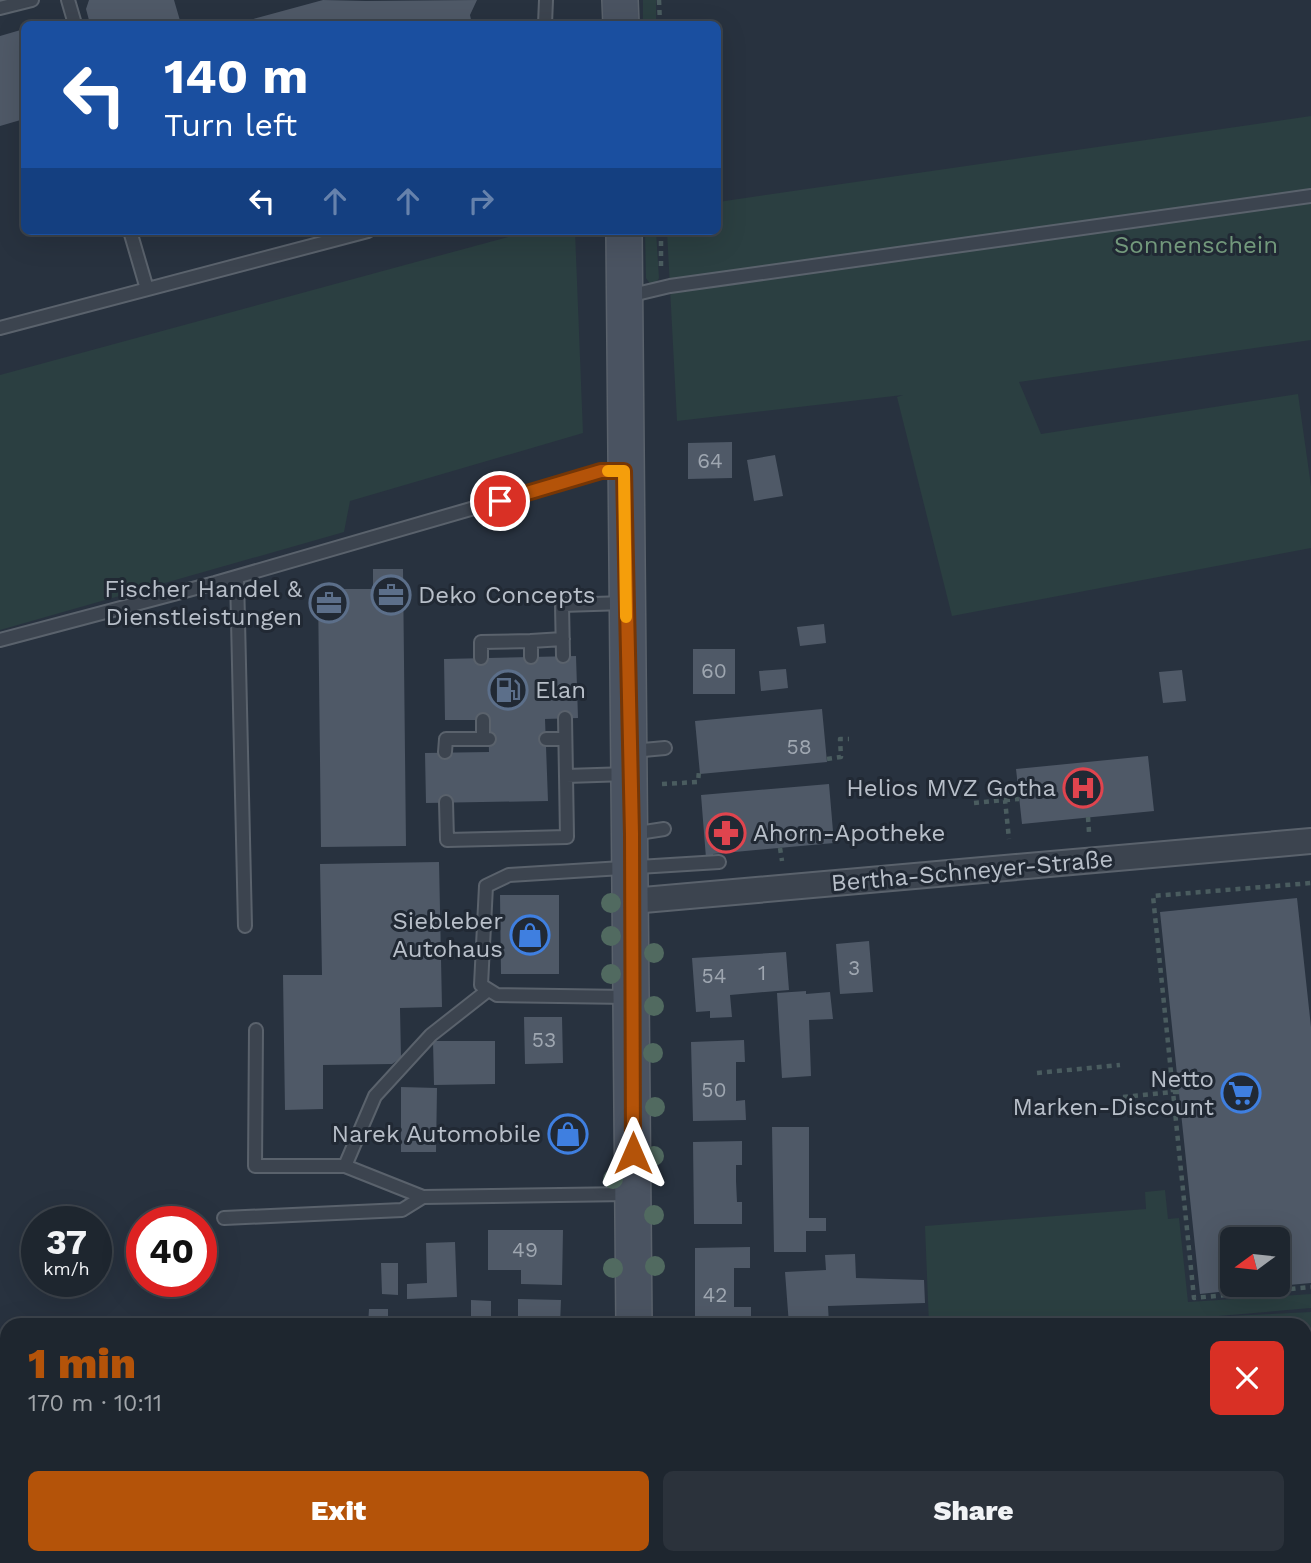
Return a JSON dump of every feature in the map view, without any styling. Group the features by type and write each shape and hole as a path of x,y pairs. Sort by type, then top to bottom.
{"street":[{"path":"620,0 621,21"},
{"path":"624,235 625,603 639,770 648,831 632,885 634,1318"},
{"name":"Bertha-Schneyer-Straße","path":"632,885 1311,841"}],"lane":[{"path":"0,8 32,0"},
{"path":"68,0 74,21"},
{"path":"545,21 546,0"},
{"path":"624,296 661,288 1311,196"},
{"path":"132,235 147,289"},
{"path":"0,328 353,235"},
{"path":"0,640 237,577 601,471 624,471"},
{"path":"237,577 245,926"},
{"path":"563,656 562,606 625,603"},
{"path":"481,658 481,642 563,639"},
{"path":"531,641 531,657"},
{"path":"446,802 447,840 567,837 565,718"},
{"path":"445,752 446,740 486,739 483,720"},
{"path":"546,739 565,739"},
{"path":"566,776 639,770 665,748"},
{"path":"632,997 497,995 487,991 481,985 486,886 509,875 632,885 719,862"},
{"path":"345,1166 375,1096 431,1035 487,991"},
{"path":"256,1030 255,1166 345,1166 423,1197 633,1194"},
{"path":"224,1218 402,1210 423,1197"}],"path":[{"path":"659,0 660,21"},
{"path":"661,235 661,288"},
{"path":"827,759 841,757 839,739 849,738"},
{"path":"639,770 698,782 699,771"},
{"path":"974,803 1020,799"},
{"path":"1005,800 1010,851"},
{"path":"1311,883 1153,896 1176,1092 1194,1298 1311,1287"},
{"path":"1037,1073 1120,1065"},
{"path":"1123,1097 1176,1092"}],"green space":[{"path":"643,0 656,0 656,21 643,21"},
{"name":"Sonnenschein","path":"1311,116 1311,340 1019,382 1041,434 1298,394 1311,486 1311,548 952,616 897,397 903,395 677,421 667,235 721,235 721,202"},
{"path":"515,235 575,235 583,433 350,501 344,532 0,630 0,375"},
{"path":"645,235 656,235 659,278 653,288 646,278"},
{"path":"1165,1190 1168,1219 1179,1218 1188,1302 1311,1294 1311,1308 1207,1317 1311,1312 1311,1318 929,1318 925,1226 1146,1209 1145,1192"}],"building":[{"path":"89,0 174,0 180,21 89,21 86,9"},
{"path":"323,0 477,0 470,15 471,21 246,21"},
{"path":"21,30 21,120 0,126 0,36"},
{"path":"732,442 732,478 688,479 688,443"},
{"path":"775,455 783,496 754,501 747,460"},
{"path":"373,569 403,569 406,846 321,847 318,589 373,589"},
{"path":"824,624 826,643 800,646 797,627"},
{"path":"693,649 735,649 735,694 693,694"},
{"path":"576,656 578,718 545,719 548,801 426,803 425,753 489,752 488,720 445,720 444,659"},
{"path":"786,669 788,688 761,691 759,671"},
{"path":"1182,670 1186,701 1163,703 1159,672"},
{"path":"822,709 827,762 700,774 695,721"},
{"path":"1148,756 1154,811 1022,824 1016,769"},
{"path":"829,784 834,843 713,854 713,858 706,858 701,795"},
{"path":"439,862 442,1007 400,1008 401,1058 392,1064 323,1065 323,1109 285,1110 283,975 322,975 320,864"},
{"name":"Siebleber Autohaus","path":"500,895 559,895 559,974 501,974"},
{"path":"1297,898 1311,1027 1311,1283 1290,1285 1290,1227 1220,1227 1220,1292 1200,1294 1160,912"},
{"path":"869,941 873,992 840,994 836,944"},
{"path":"786,952 789,990 730,995 732,1017 710,1018 710,1011 696,1012 692,958"},
{"path":"806,991 806,994 830,992 833,1019 809,1020 811,1076 782,1078 777,993"},
{"path":"524,1017 562,1017 563,1063 525,1064"},
{"path":"744,1040 745,1062 736,1062 736,1101 745,1100 746,1120 693,1121 691,1042"},
{"path":"433,1041 495,1041 495,1084 434,1085"},
{"path":"401,1087 437,1088 436,1152 401,1152"},
{"path":"772,1127 809,1127 809,1218 826,1218 826,1231 806,1231 806,1252 774,1252"},
{"path":"742,1141 742,1165 736,1165 736,1181 737,1202 742,1202 742,1224 694,1224 693,1142"},
{"path":"488,1230 563,1230 562,1285 521,1284 521,1270 488,1270"},
{"path":"455,1242 457,1297 407,1299 407,1284 427,1283 426,1243"},
{"path":"750,1247 750,1268 734,1268 734,1307 751,1307 751,1318 695,1318 695,1248"},
{"path":"855,1254 856,1278 924,1280 925,1303 828,1306 829,1318 788,1318 785,1272 826,1270 825,1255"},
{"path":"381,1263 398,1263 398,1295 382,1294"},
{"path":"518,1299 561,1300 560,1318 518,1318"},
{"path":"471,1300 491,1301 491,1318 471,1318"},
{"path":"369,1309 388,1309 388,1318 368,1318"}],"slow traffic":[{"path":"608,471 624,471 626,617"}],"place":[{"name":"Deko Concepts","path":"391,595"},
{"name":"Fischer Handel & Dienstleistungen","path":"329,603"},
{"name":"Elan","path":"508,690"},
{"name":"Helios MVZ Gotha","path":"1083,788"},
{"name":"Ahorn-Apotheke","path":"726,833"},
{"name":"Siebleber Autohaus","path":"530,935"},
{"name":"Netto Marken-Discount","path":"1241,1093"},
{"name":"Narek Automobile","path":"568,1134"}],"route":[{"path":"500,501 601,471 624,471 626,668 632,834 633,1153"}]}
